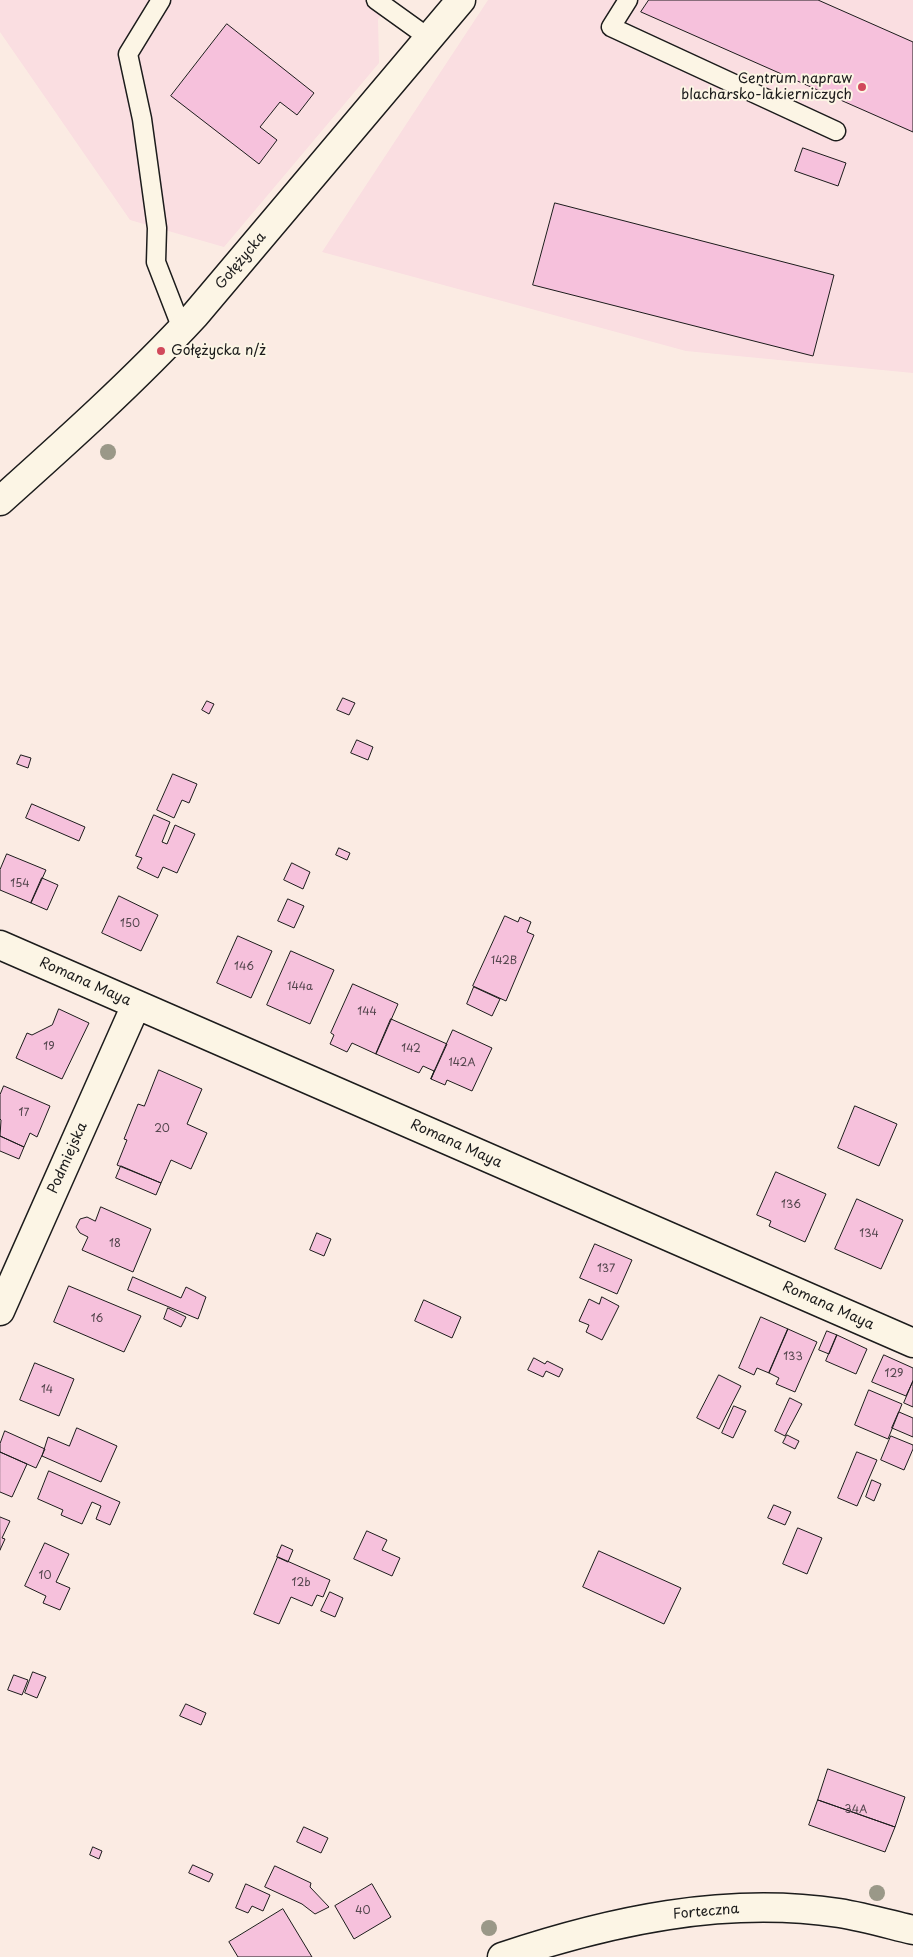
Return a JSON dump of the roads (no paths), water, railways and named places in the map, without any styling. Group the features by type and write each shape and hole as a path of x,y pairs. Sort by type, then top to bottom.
{"street":[{"name":"Gołężycka","path":"0,501 71,437 182,329 233,271 460,0"},
{"name":"Romana Maya","path":"0,945 913,1343"},
{"name":"Podmiejska","path":"0,1311 136,1005"},
{"name":"Forteczna","path":"502,1957 591,1929 656,1916 722,1909 796,1910 837,1913 913,1930"}],"lane":[{"path":"160,0 128,54 142,119 156,218 156,262 182,329"},
{"path":"376,0 428,38"},
{"path":"628,0 611,27 836,131"}],"place":[{"name":"Centrum napraw blacharsko-lakierniczych","path":"862,87"},
{"name":"Gołężycka n/ż","path":"161,351"}]}
